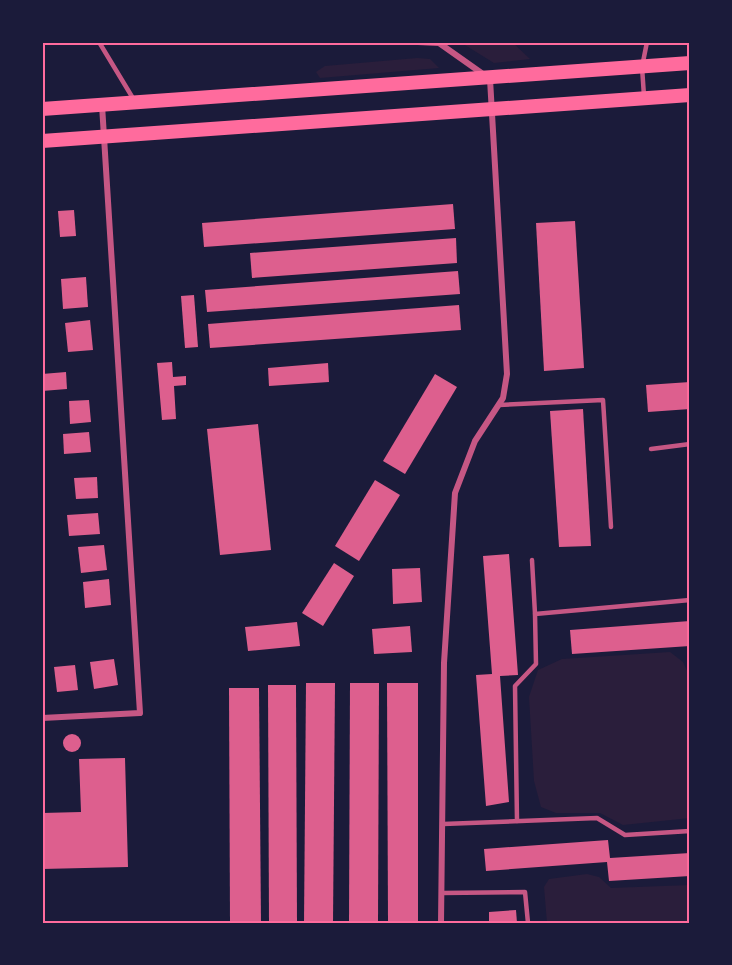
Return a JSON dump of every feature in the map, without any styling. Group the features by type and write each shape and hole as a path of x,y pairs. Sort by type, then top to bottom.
{"main road":[{"path":"42,109 690,63"},
{"path":"42,141 690,95"}],"street":[{"path":"418,42 439,43 490,79 507,374 505,390 499,405 475,441 455,493 444,663 441,923"},
{"path":"42,718 140,713 102,105"}],"lane":[{"path":"99,42 135,103"},
{"path":"644,98 642,67 647,42"},
{"path":"499,405 603,400 611,527"},
{"path":"651,449 690,444"},
{"path":"517,821 515,686 537,664 532,560"},
{"path":"535,614 690,600"},
{"path":"443,824 597,818 625,835 690,831"},
{"path":"441,893 525,892 528,923"}],"shaded area":[{"path":"460,42 512,42 530,59 494,63"},
{"path":"417,58 430,59 439,68 320,78 316,72 325,66"},
{"path":"670,652 683,662 690,677 690,818 623,825 600,813 556,813 541,807 534,781 529,697 538,670 562,659"},
{"path":"587,874 599,877 611,888 690,885 690,923 547,923 544,887 549,879"}],"building":[{"path":"453,204 455,229 204,247 202,223"},
{"path":"74,210 76,236 60,237 58,211"},
{"path":"575,221 584,368 544,371 536,223"},
{"path":"456,238 457,263 252,278 250,253"},
{"path":"458,271 460,294 207,312 205,290"},
{"path":"86,277 88,307 63,309 61,279"},
{"path":"194,295 198,347 185,348 181,296"},
{"path":"459,305 461,330 210,348 208,324"},
{"path":"90,320 93,350 68,352 65,323"},
{"path":"172,362 173,377 186,376 186,385 174,386 176,419 162,420 157,363"},
{"path":"328,363 329,382 269,386 268,368"},
{"path":"66,372 67,389 42,391 42,374"},
{"path":"435,374 457,387 405,474 383,461"},
{"path":"690,382 690,409 648,412 646,385"},
{"path":"89,400 91,422 70,424 69,401"},
{"path":"583,409 591,546 559,547 550,411"},
{"path":"258,424 271,550 220,555 207,429"},
{"path":"89,432 91,452 64,454 63,434"},
{"path":"97,477 98,498 76,499 74,478"},
{"path":"375,480 400,495 359,561 335,546"},
{"path":"98,513 100,534 69,536 67,515"},
{"path":"104,545 107,570 81,573 78,547"},
{"path":"509,554 518,675 500,676 509,802 486,806 476,675 492,674 483,556"},
{"path":"334,563 354,576 323,626 302,613"},
{"path":"420,568 422,602 393,604 392,569"},
{"path":"109,579 111,605 85,608 83,582"},
{"path":"690,621 690,646 572,654 570,630"},
{"path":"297,622 300,646 248,651 245,627"},
{"path":"410,626 412,652 374,654 372,629"},
{"path":"114,659 118,685 94,689 90,662"},
{"path":"75,665 78,690 57,692 54,667"},
{"path":"306,683 335,683 333,923 304,923"},
{"path":"350,683 379,683 378,923 349,923"},
{"path":"387,683 418,683 418,923 388,923"},
{"path":"268,685 296,685 297,923 269,923"},
{"path":"229,688 259,688 261,923 230,923"},
{"path":"72,734 78,737 81,743 78,749 72,752 66,749 63,743 66,737"},
{"path":"125,758 128,867 42,869 42,813 81,812 79,759"},
{"path":"608,840 610,858 690,853 690,876 609,881 607,862 486,871 484,849"},
{"path":"516,910 517,923 489,923 489,912"}]}
